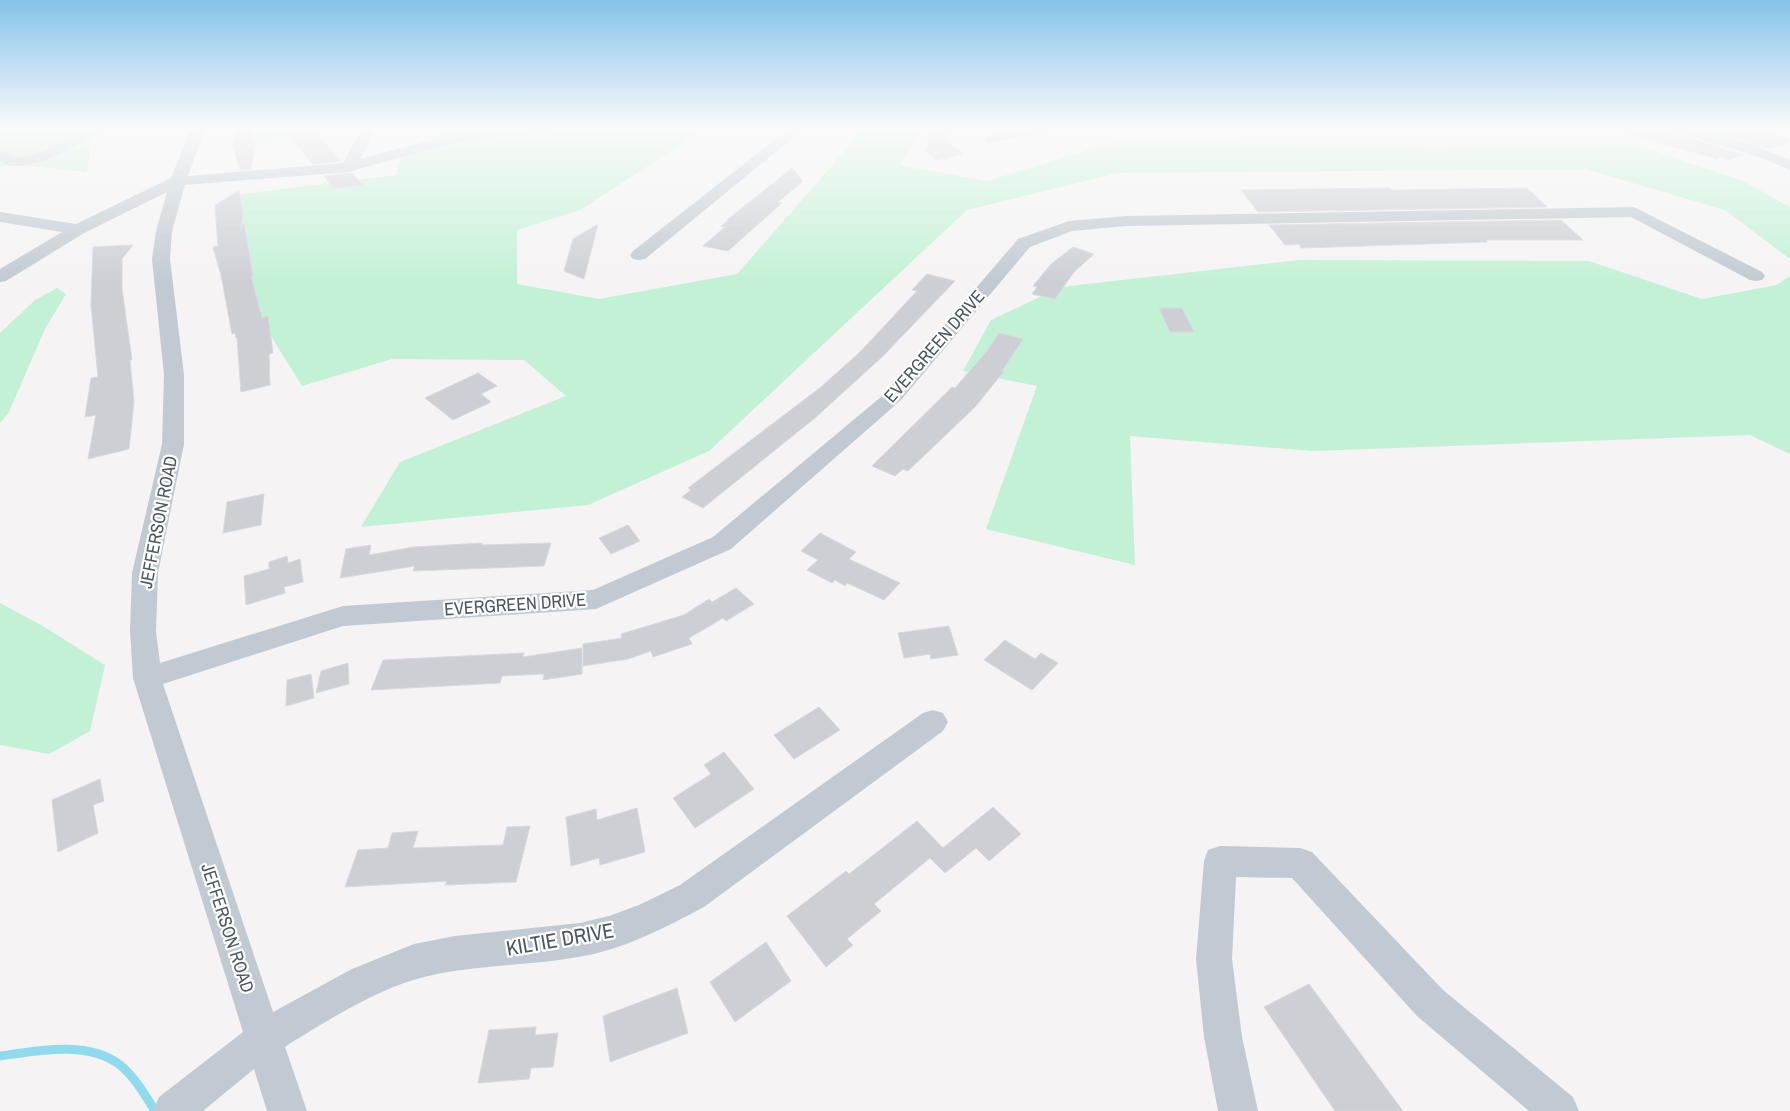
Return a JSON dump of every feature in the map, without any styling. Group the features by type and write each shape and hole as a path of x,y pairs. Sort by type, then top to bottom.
{"street":[{"path":"0,277 78,229 178,181 192,180"},
{"path":"638,255 733,180"},
{"name":"JEFFERSON ROAD","path":"178,181 164,231 161,259 174,375 175,408 173,444 146,573 142,631 147,678 287,1111"},
{"name":"EVERGREEN DRIVE","path":"147,678 343,616 596,598 722,543 894,396 1024,243 1069,226 1136,221 1634,212 1756,276"},
{"path":"0,217 78,229"},
{"name":"KILTIE DRIVE","path":"173,1111 264,1040 340,995 376,977 414,962 457,953 532,947 580,940 616,932 654,916 692,896 933,722"},
{"path":"1238,1111 1223,1037 1214,958 1220,861 1300,863 1430,1003 1559,1111"}],"green space":[{"path":"356,180 626,180 580,210 517,230 517,284 599,299 737,274 820,180 1089,180 967,210 709,451 588,505 361,527 400,462 566,396 524,360 392,359 302,386 248,299 235,210 241,194"},
{"path":"1622,180 1741,180 1790,207 1790,259 1725,210"},
{"path":"1299,260 1589,261 1702,299 1777,285 1790,276 1790,454 1750,435 1313,451 1130,436 1135,565 986,529 1037,386 963,371 991,320 1061,287"},
{"path":"57,288 66,294 45,329 8,414 0,423 0,333 35,300"},
{"path":"0,603 41,625 105,665 90,731 49,754 0,745"}],"building":[{"path":"327,180 358,180 363,185 334,189"},
{"path":"777,180 803,181 778,202 782,203 728,251 703,246 725,227 721,226 729,220 727,220"},
{"path":"1390,188 1392,190 1527,188 1547,207 1258,212 1241,190"},
{"path":"239,191 243,214 240,231 244,223 253,276 251,276 262,318 268,316 273,353 269,354 270,385 241,392 237,338 235,333 232,334 221,275 213,247 218,246 215,205"},
{"path":"1561,220 1583,240 1486,240 1487,242 1301,248 1299,244 1285,245 1269,225"},
{"path":"598,224 584,279 564,271 573,239"},
{"path":"133,245 122,259 122,289 132,360 130,360 134,402 129,449 88,459 96,415 85,417 91,378 98,377 91,305 93,247"},
{"path":"1073,247 1094,254 1074,272 1055,299 1032,294 1037,287 1033,286 1051,264"},
{"path":"927,274 955,281 883,356 815,418 703,508 682,497 691,490 688,488 821,387 860,352 917,291 912,290"},
{"path":"1159,308 1182,308 1194,332 1170,332"},
{"path":"999,333 1023,339 1002,371 1004,371 975,407 908,471 903,469 895,476 872,466 952,387 955,388 987,351"},
{"path":"478,373 497,386 481,394 491,402 453,420 425,398"},
{"path":"264,494 261,525 223,533 227,502"},
{"path":"628,525 640,541 611,554 599,538"},
{"path":"820,533 856,552 849,559 900,583 884,600 847,583 845,586 835,580 832,583 807,570 818,560 801,551"},
{"path":"482,543 481,545 551,543 544,566 413,571 415,566 340,578 346,549 371,545 369,555 414,547"},
{"path":"287,556 288,563 300,559 303,582 284,587 285,593 246,605 244,576 269,569 269,562"},
{"path":"736,588 754,604 726,621 723,618 689,638 692,644 653,657 651,651 628,659 583,666 583,644 622,638 621,634 684,615 709,599 712,602"},
{"path":"949,626 958,655 931,659 930,654 904,658 898,633"},
{"path":"1005,640 1035,659 1041,653 1058,663 1032,690 984,660"},
{"path":"582,648 582,674 543,680 544,674 502,676 500,683 371,690 383,660 524,653 523,657"},
{"path":"348,663 349,684 316,693 321,671"},
{"path":"311,674 314,698 286,706 287,680"},
{"path":"819,707 840,730 794,759 774,735"},
{"path":"724,752 754,789 695,828 673,798 711,774 704,765"},
{"path":"100,779 104,801 93,805 98,833 58,852 52,800"},
{"path":"993,807 1021,834 989,861 976,848 945,873 930,858 874,904 881,911 847,939 853,945 826,967 787,916 846,871 849,874 917,821 943,848"},
{"path":"637,808 645,852 600,865 599,858 571,866 566,817 596,809 597,820"},
{"path":"530,826 516,882 445,885 447,881 345,887 358,850 388,848 392,833 418,831 413,848 503,845 507,827"},
{"path":"766,942 791,981 735,1022 710,982"},
{"path":"1309,984 1403,1111 1335,1111 1264,1007"},
{"path":"677,988 688,1033 610,1062 603,1016"},
{"path":"536,1027 535,1035 558,1033 553,1067 531,1068 529,1079 478,1083 489,1030"}],"waterway":[{"path":"0,1056 62,1049 93,1052 107,1057 120,1065 139,1086 155,1111"}]}
